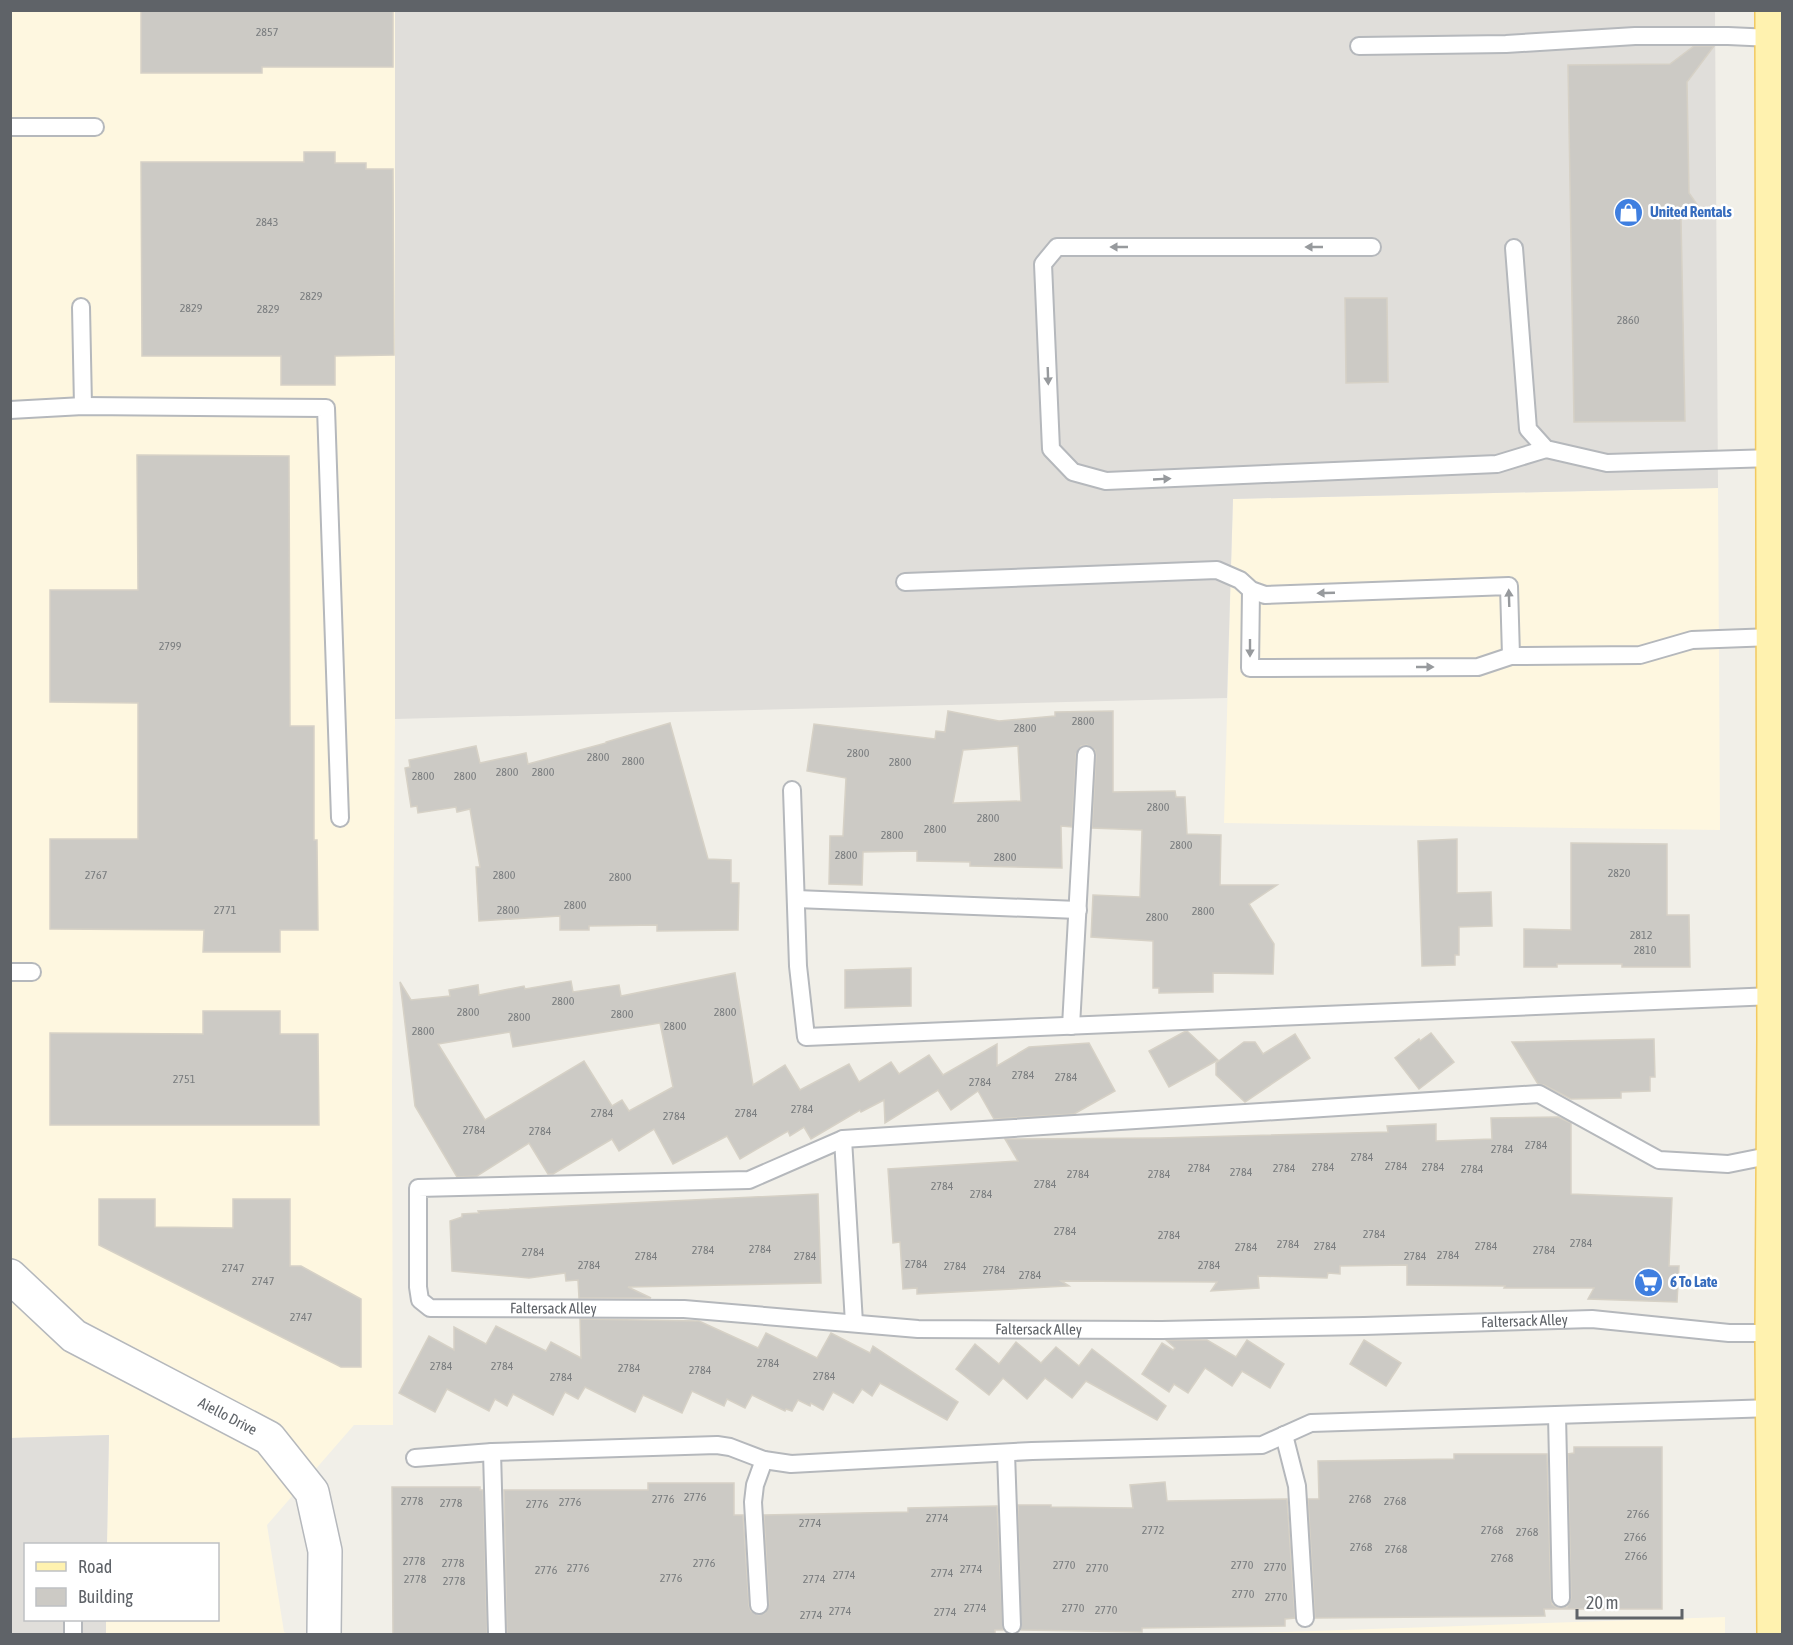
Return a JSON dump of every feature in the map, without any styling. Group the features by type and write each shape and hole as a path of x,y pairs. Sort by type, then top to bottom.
{"main road":[{"path":"1772,24 1773,996 1778,1154 1772,1333 1774,1635"}],"street":[{"name":"Aiello Drive","path":"10,1276 74,1336 269,1438 312,1492 325,1551 324,1635"}],"lane":[{"path":"1359,46 1506,44 1635,36 1728,36 1772,24"},
{"path":"10,127 95,127"},
{"path":"1372,247 1057,248 1044,264 1051,449 1073,472 1106,481 1497,464 1546,449 1607,463 1773,458"},
{"path":"1514,248 1528,429 1546,449"},
{"path":"81,308 83,406"},
{"path":"10,410 83,406 326,408 340,818"},
{"path":"905,582 1217,570 1240,580 1251,590 1265,595 1509,586 1511,656"},
{"path":"1251,590 1250,668 1478,667 1511,656 1640,655 1692,640 1773,637"},
{"path":"1071,1026 1086,755"},
{"path":"792,790 798,966 806,1037 1773,996"},
{"path":"796,899 1078,910"},
{"path":"10,972 32,972"},
{"path":"854,1323 843,1139 1539,1094 1659,1160 1728,1164 1778,1154"},
{"name":"Faltersack Alley","path":"843,1139 749,1180 418,1188 420,1300 430,1308 684,1310 918,1329 1162,1330 1592,1319 1729,1333 1772,1333"},
{"path":"415,1458 492,1452 717,1445 730,1447 764,1460 791,1464 1006,1453 1262,1445 1311,1423 1773,1408"},
{"path":"1557,1415 1561,1598"},
{"path":"1284,1435 1297,1486 1305,1618"},
{"path":"492,1452 497,1635"},
{"path":"1006,1453 1012,1625"},
{"path":"759,1605 753,1503 755,1485 764,1460"}],"shaded area":[{"path":"10,11 395,11 393,1425 354,1425 267,1525 284,1632 289,1634 106,1634 106,1621 219,1621 219,1543 107,1543 109,1435 11,1438"},
{"path":"395,11 1715,11 1718,488 1233,499 1227,698 395,719"},
{"path":"1718,488 1720,830 1224,823 1233,499"},
{"path":"109,1435 107,1543 24,1543 24,1621 106,1621 106,1634 11,1634 10,1438"},
{"path":"1725,1617 1725,1634 1222,1634"}],"building":[{"path":"141,10 393,10 393,67 262,67 262,73 141,73"},
{"path":"1694,46 1714,46 1687,82 1689,193 1703,213 1681,219 1685,421 1574,422 1568,65 1670,64"},
{"path":"304,152 335,152 335,163 366,163 366,169 393,169 394,355 335,356 335,385 281,385 281,356 142,356 141,162 304,162"},
{"path":"1345,298 1387,298 1388,382 1346,383"},
{"path":"137,455 289,456 290,726 314,726 314,840 317,840 318,930 280,930 280,952 203,952 204,930 50,929 50,839 138,839 138,703 50,702 50,590 138,590"},
{"path":"948,711 999,721 1055,716 1055,712 1113,711 1113,792 1175,791 1176,797 1185,797 1187,834 1221,835 1220,885 1277,885 1249,904 1274,944 1273,974 1213,973 1213,992 1159,993 1159,988 1153,988 1153,941 1091,937 1093,895 1140,897 1142,830 1092,828 1096,756 1095,750 1087,745 1081,746 1076,754 1072,827 1061,826 1062,868 970,866 970,862 917,861 917,851 863,852 862,885 829,884 830,836 843,836 846,778 807,771 814,724 935,739 936,731 945,732","holes":["1018,746 1021,801 953,803 963,750"]},
{"path":"670,723 708,859 731,860 731,883 739,883 738,930 657,931 657,925 589,926 589,930 560,930 560,916 479,921 476,867 480,867 470,809 457,812 456,807 418,813 417,806 411,807 405,768 410,767 409,760 476,746 480,763 526,753 528,764"},
{"path":"1457,839 1457,893 1491,892 1492,926 1459,927 1459,955 1455,955 1455,965 1422,966 1418,841"},
{"path":"1571,843 1667,844 1667,915 1689,915 1690,967 1557,964 1557,967 1524,967 1524,929 1571,930"},
{"path":"911,968 911,1006 845,1008 845,970"},
{"path":"735,973 753,1085 785,1065 800,1090 849,1064 859,1082 891,1062 899,1074 929,1055 943,1075 997,1044 997,1066 1029,1047 1089,1043 1115,1091 1074,1114 994,1119 978,1091 951,1110 938,1090 885,1123 884,1100 861,1112 860,1110 811,1139 804,1127 790,1136 788,1131 740,1159 727,1136 673,1164 654,1129 619,1151 612,1139 553,1174 548,1174 529,1143 477,1176 457,1177 415,1106 400,982 411,1000 450,996 449,990 478,985 479,995 524,986 525,989 571,981 573,992 619,985 621,996","holes":["660,1023 673,1087 629,1111 622,1100 612,1106 584,1061 485,1120 438,1044 510,1032 513,1047"]},
{"path":"203,1011 280,1011 280,1034 318,1034 319,1125 50,1125 50,1033 203,1034"},
{"path":"1187,1031 1218,1060 1169,1087 1149,1051"},
{"path":"1431,1033 1454,1062 1419,1089 1395,1058 1419,1039 1420,1041"},
{"path":"1295,1034 1310,1058 1245,1102 1216,1075 1216,1063 1244,1042 1255,1042 1263,1054"},
{"path":"1654,1039 1655,1077 1650,1077 1650,1091 1621,1092 1621,1098 1571,1099 1538,1084 1512,1042"},
{"path":"1558,1117 1571,1123 1571,1194 1672,1198 1669,1266 1679,1266 1677,1302 1588,1299 1594,1288 1407,1285 1407,1265 1340,1266 1340,1274 1328,1273 1327,1278 1258,1276 1259,1288 1211,1291 1217,1282 1061,1281 1069,1286 917,1294 917,1288 903,1289 900,1242 893,1243 888,1169 1018,1161 1005,1139 1160,1138 1388,1132 1387,1126 1436,1124 1436,1141 1492,1139 1491,1118"},
{"path":"818,1194 821,1283 628,1287 651,1298 579,1298 578,1280 566,1281 565,1273 529,1278 452,1271 450,1221 462,1217 462,1214 567,1206"},
{"path":"99,1199 155,1199 155,1227 233,1228 233,1199 290,1199 290,1266 301,1266 361,1299 361,1367 341,1367 99,1245"},
{"path":"580,1319 699,1321 758,1348 766,1333 817,1358 831,1333 870,1353 873,1346 958,1402 947,1420 880,1383 872,1396 862,1389 853,1403 833,1392 823,1410 811,1403 810,1406 798,1400 792,1411 786,1409 785,1411 752,1395 745,1408 727,1399 724,1406 692,1391 682,1413 643,1395 635,1412 585,1387 578,1399 565,1392 553,1415 513,1394 507,1406 495,1399 489,1411 447,1389 435,1412 399,1393 429,1336 454,1350 454,1327 486,1344 496,1326 546,1351 551,1342 581,1358"},
{"path":"1166,1340 1207,1340 1236,1357 1247,1340 1284,1364 1270,1388 1242,1371 1232,1386 1205,1368 1188,1393 1174,1384 1169,1392 1142,1374 1162,1343 1173,1350 1175,1348"},
{"path":"1364,1340 1401,1363 1386,1386 1350,1364"},
{"path":"1016,1342 1041,1363 1056,1347 1079,1366 1092,1349 1166,1406 1157,1420 1086,1381 1072,1398 1045,1378 1027,1399 1003,1378 989,1395 956,1369 975,1344 999,1364"},
{"path":"1574,1447 1662,1447 1662,1609 1544,1609 1545,1616 1315,1618 1308,1499 1319,1499 1318,1461 1454,1459 1454,1454 1547,1454 1551,1598 1552,1604 1556,1607 1567,1607 1571,1598 1568,1454 1574,1453"},
{"path":"1165,1482 1167,1501 1287,1499 1295,1618 1285,1619 1285,1626 1142,1628 1142,1632 1021,1630 1018,1505 1133,1508 1130,1485"},
{"path":"648,1483 734,1483 734,1515 743,1515 749,1606 751,1611 759,1615 765,1613 769,1604 764,1515 908,1512 908,1508 997,1506 1003,1630 995,1630 995,1635 507,1635 504,1490 648,1490"},
{"path":"392,1487 480,1487 480,1490 483,1490 487,1635 393,1635"}],"place":[{"name":"United Rentals","path":"1629,212"},
{"name":"6 To Late","path":"1649,1282"}]}
